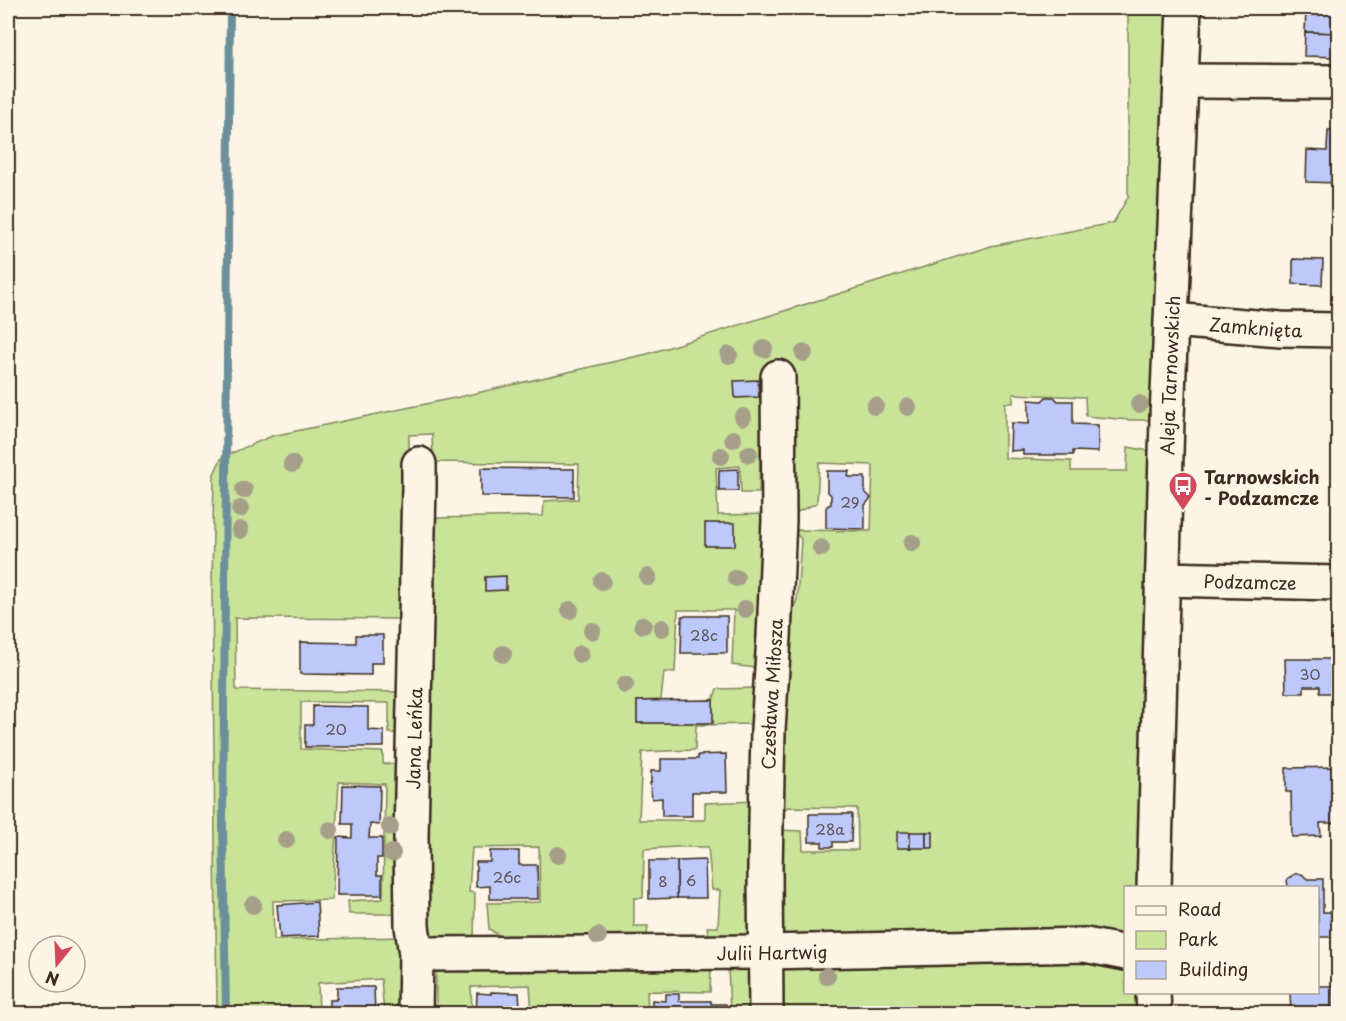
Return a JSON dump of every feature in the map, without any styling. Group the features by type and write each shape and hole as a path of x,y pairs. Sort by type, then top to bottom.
{"street":[{"name":"Aleja Tarnowskich","path":"1154,886 1167,418 1184,8"},
{"path":"1182,81 1338,82"},
{"name":"Zamknięta","path":"1172,320 1281,329 1338,330"},
{"name":"Czesława Miłosza","path":"766,1014 765,869 768,730 779,520 778,377"},
{"name":"Jana Leńka","path":"415,1014 416,954 412,926 411,836 419,464"},
{"name":"Podzamcze","path":"1163,579 1338,583"},
{"name":"Julii Hartwig","path":"416,954 765,952 1084,945 1124,953"},
{"path":"1153,994 1154,1014"}],"green space":[{"path":"1128,8 1169,8 1152,420 1086,416 1085,397 1013,394 1013,403 1005,403 1005,458 1071,461 1071,471 1127,471 1128,447 1150,451 1145,570 1139,886 1124,886 1124,935 1118,938 787,936 776,926 777,830 802,831 803,850 858,850 857,808 788,807 778,813 789,618 797,600 801,539 793,530 871,531 873,465 819,463 817,503 793,514 795,379 762,378 759,493 741,493 740,466 716,468 718,515 772,514 756,668 732,665 734,610 678,610 675,672 664,672 661,700 637,701 637,723 712,723 713,700 717,689 756,688 755,724 696,725 695,750 642,752 639,820 705,820 705,803 758,801 750,938 710,942 707,927 718,927 720,890 712,890 708,847 676,847 644,849 643,898 634,898 634,926 648,926 646,943 516,946 489,929 487,903 540,902 539,847 472,848 469,892 475,893 474,941 425,939 433,518 543,516 544,501 578,499 579,464 433,462 432,434 409,435 409,619 235,618 236,690 406,692 406,733 389,733 389,703 301,702 301,749 383,752 383,764 406,764 403,914 349,914 348,901 383,899 385,784 339,782 332,900 273,901 274,940 404,937 405,1013 384,1013 381,979 318,983 319,1013 217,1013 212,584 214,474 222,457 272,436 459,397 647,354 991,246 1113,223 1128,197"},
{"path":"1118,959 1124,965 1124,994 1138,994 1138,1013 776,1013 775,987 782,968"},
{"path":"753,960 756,1013 730,1013 728,966"},
{"path":"436,963 711,965 710,992 647,991 648,1013 532,1014 530,985 471,987 472,1013 436,1013"}],"building":[{"path":"1306,9 1338,10 1338,33 1305,32"},
{"path":"1305,32 1338,33 1338,57 1304,56"},
{"path":"1328,131 1338,131 1338,183 1306,182 1307,150 1327,151"},
{"path":"1293,259 1323,260 1322,285 1293,284"},
{"path":"758,380 759,397 735,398 734,381"},
{"path":"1046,397 1054,397 1058,401 1073,401 1073,424 1098,425 1098,452 1073,451 1073,455 1023,455 1023,450 1010,451 1011,423 1029,424 1029,400 1042,401"},
{"path":"481,468 574,469 574,497 481,496"},
{"path":"738,469 738,491 719,491 719,470"},
{"path":"827,471 849,471 848,477 865,477 865,492 871,498 865,505 865,529 826,528 826,508 831,504 831,495 827,491"},
{"path":"705,523 735,523 735,546 705,546"},
{"path":"506,576 506,590 485,591 485,577"},
{"path":"682,616 727,616 727,653 681,653"},
{"path":"356,635 383,635 383,663 371,663 371,675 300,674 300,642 356,643"},
{"path":"1285,659 1334,659 1335,693 1320,693 1320,686 1304,686 1304,693 1286,693"},
{"path":"713,700 713,723 637,723 637,701"},
{"path":"313,706 368,707 368,730 384,731 384,747 305,747 305,725 313,725"},
{"path":"726,754 727,792 692,792 692,816 662,816 662,798 652,799 650,783 651,771 661,771 661,759 698,759 698,755"},
{"path":"1338,767 1338,799 1335,799 1336,823 1320,823 1321,836 1292,837 1291,792 1286,792 1286,768"},
{"path":"343,785 380,786 379,825 370,824 369,838 382,838 382,858 377,858 377,875 382,875 382,895 337,895 338,837 352,838 352,824 342,824"},
{"path":"809,814 852,814 851,842 833,842 833,847 822,847 822,842 809,842"},
{"path":"897,832 910,832 910,848 897,848"},
{"path":"910,832 926,832 926,848 910,848"},
{"path":"926,832 933,832 933,848 926,848"},
{"path":"490,851 519,851 519,865 537,865 538,899 490,899 490,886 476,887 476,862 490,862"},
{"path":"705,860 706,898 677,898 677,861"},
{"path":"649,861 677,861 677,898 649,899"},
{"path":"1295,874 1302,874 1307,879 1323,879 1323,912 1338,912 1338,937 1319,937 1319,886 1288,886 1287,879"},
{"path":"317,902 319,936 280,938 277,905"},
{"path":"1319,986 1333,986 1333,1007 1329,1007 1329,1014 1291,1014 1290,994 1319,994"},
{"path":"337,987 374,987 375,1014 329,1014 329,1000 336,1000"},
{"path":"491,992 519,993 519,1014 476,1014 477,993 491,994"},
{"path":"666,994 679,994 679,1001 711,1001 711,1004 726,1004 726,1014 652,1014 652,1000 666,1001"}],"waterway":[{"path":"226,1014 223,823 230,8"}],"place":[{"name":"Tarnowskich - Podzamcze","path":"1183,512"}]}
